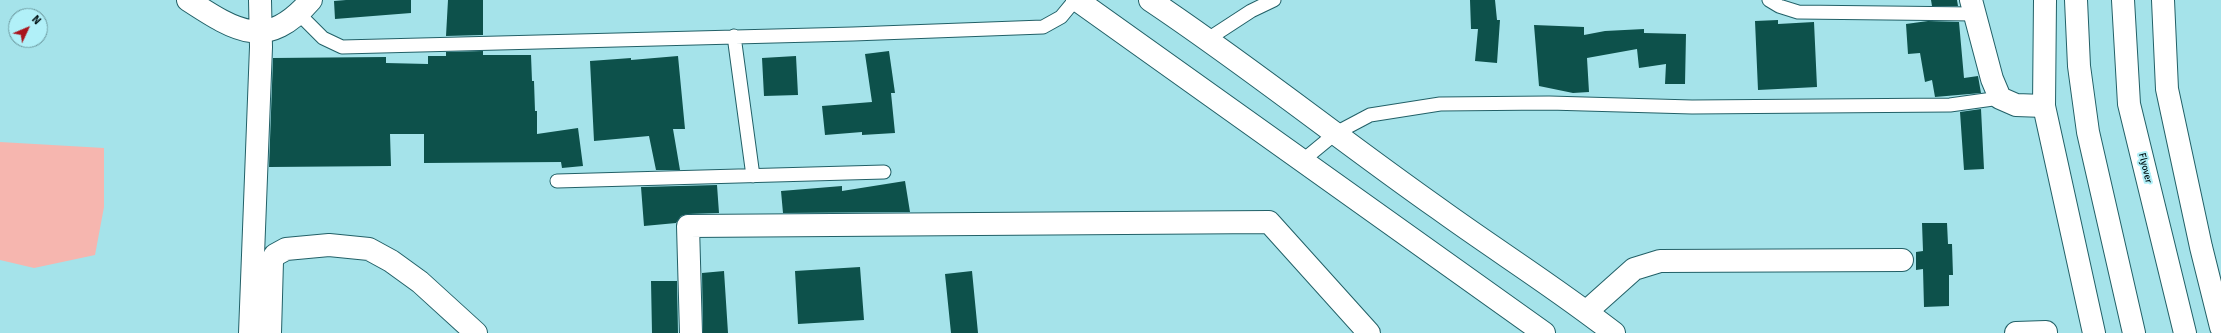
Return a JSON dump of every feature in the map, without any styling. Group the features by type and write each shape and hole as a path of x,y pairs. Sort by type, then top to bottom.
{"street":[{"path":"188,0 223,23 260,33 282,27 305,7"},
{"path":"250,333 257,158 260,0"},
{"path":"1076,0 1544,333"},
{"path":"1150,0 1208,39 1438,209 1587,311 1614,333"},
{"path":"2045,0 2044,106 2094,333"},
{"path":"2076,0 2079,66 2088,132 2134,333"},
{"name":"Flyover","path":"2123,0 2129,104 2185,333"},
{"path":"2163,0 2167,89 2201,247 2221,327"},
{"path":"1973,7 1992,79 2000,98 2016,105 2044,106"},
{"path":"691,333 688,226 1261,222 1269,222 1369,333"},
{"path":"270,333 272,261 275,255 286,249 329,245 369,249 391,261 420,282 476,333"},
{"path":"1587,311 1634,269 1660,261 1902,260"},
{"path":"2016,333 2046,332"}],"lane":[{"path":"305,7 323,38 342,47 1043,27 1061,17 1076,0"},
{"path":"1208,39 1251,11 1274,0"},
{"path":"1769,0 1779,6 1798,12 1973,7"},
{"path":"734,36 753,176"},
{"path":"1302,161 1336,133 1370,115 1440,104 1549,103 1692,107 1950,105 2000,98"},
{"path":"558,181 884,172"}],"shaded area":[{"path":"0,142 104,148 104,207 95,255 34,268 0,260"}],"building":[{"path":"411,0 411,13 335,19 334,1"},
{"path":"448,0 483,0 483,35 446,36"},
{"path":"1470,0 1495,0 1497,20 1500,20 1497,63 1475,61 1478,29 1471,29"},
{"path":"1931,0 1957,0 1958,6 1932,6"},
{"path":"1778,20 1778,24 1814,22 1817,87 1758,90 1755,21"},
{"path":"1928,21 1959,22 1964,78 1978,76 1981,93 1935,97 1932,80 1925,82 1920,53 1908,54 1906,24"},
{"path":"1534,25 1584,27 1584,35 1605,31 1644,29 1644,33 1686,34 1685,84 1665,84 1666,64 1639,68 1637,49 1587,58 1589,92 1573,93 1539,86"},
{"path":"483,51 483,55 531,55 535,111 537,111 537,134 578,128 583,166 562,168 561,162 424,163 424,134 390,134 391,166 269,167 273,58 386,57 386,63 428,64 428,56 446,56 446,52"},
{"path":"889,51 895,93 891,93 895,133 862,135 862,132 825,135 822,106 872,102 865,54"},
{"path":"678,56 685,129 673,129 680,170 656,170 649,136 594,141 590,61 631,58 631,60"},
{"path":"796,56 798,95 764,96 762,58"},
{"path":"1981,109 1984,169 1964,170 1960,112"},
{"path":"905,181 910,212 783,213 781,191 842,186 842,191"},
{"path":"717,185 719,213 688,214 681,216 676,223 644,226 641,187"},
{"path":"1922,223 1947,223 1948,244 1952,244 1953,275 1949,275 1949,306 1924,307 1923,269 1916,270 1916,252 1923,251"},
{"path":"860,267 864,320 798,324 795,271"},
{"path":"724,271 728,333 703,333 702,273"},
{"path":"972,271 978,333 951,333 945,274"},
{"path":"651,281 677,281 678,333 652,333"}]}
